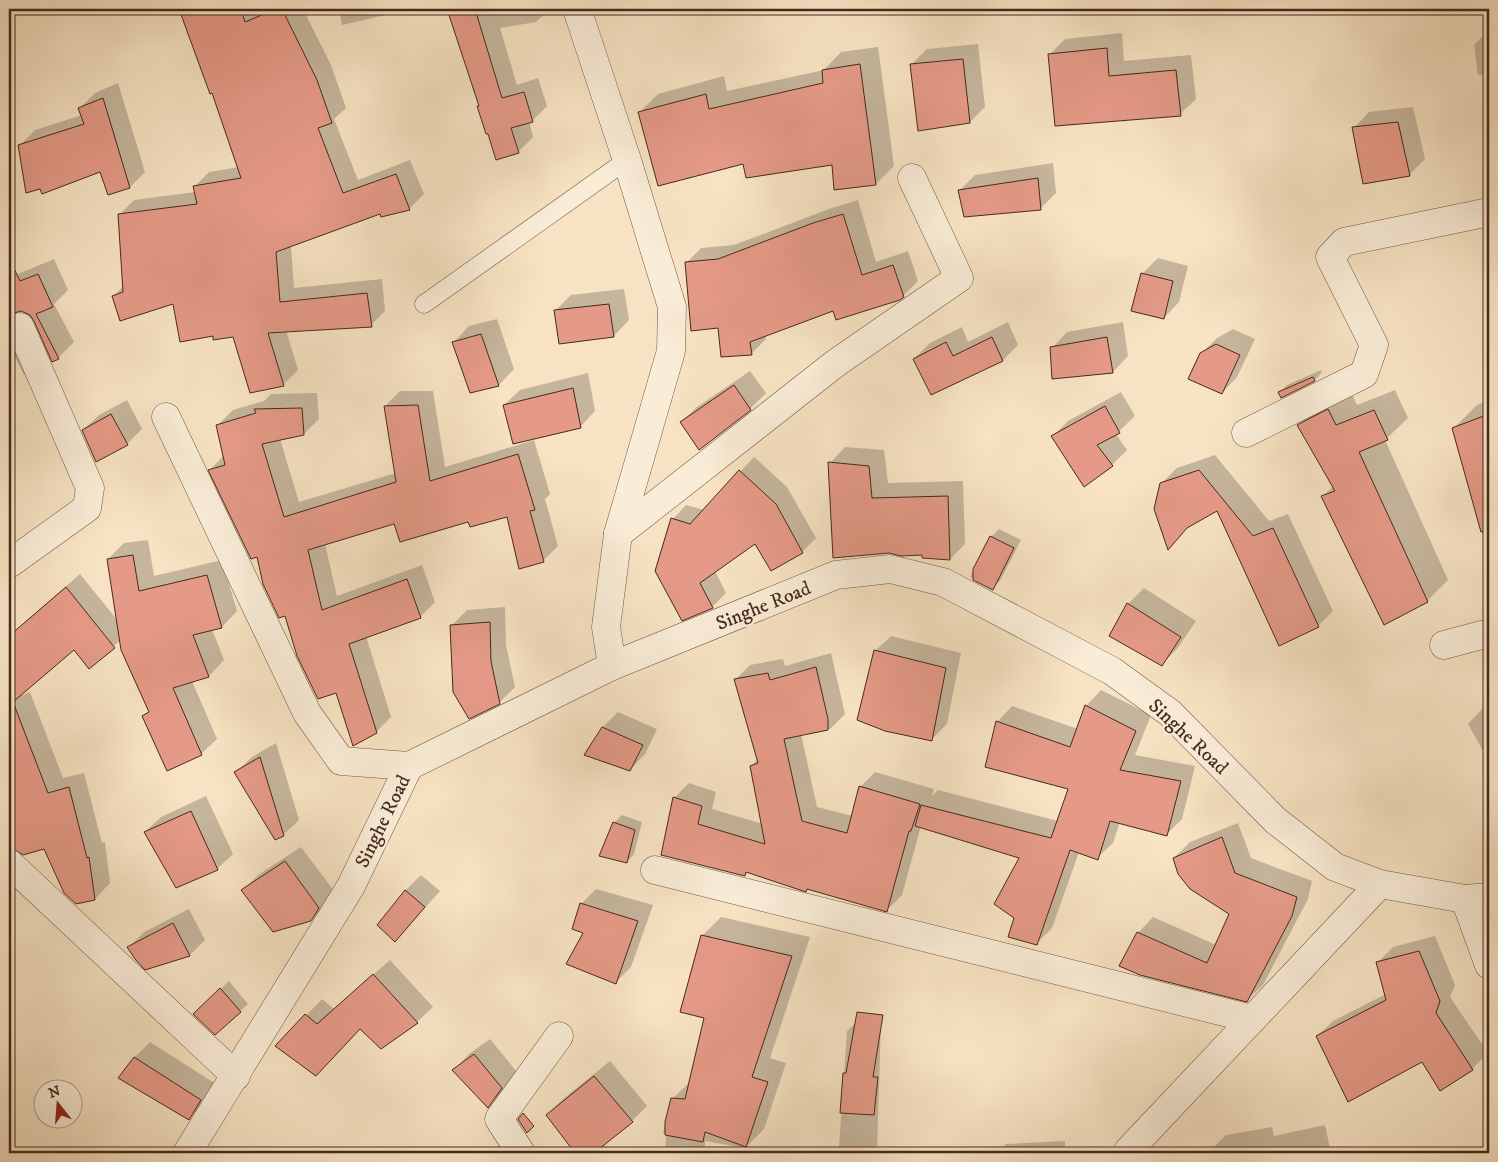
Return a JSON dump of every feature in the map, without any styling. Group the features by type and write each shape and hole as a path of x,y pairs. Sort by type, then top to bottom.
{"street":[{"path":"577,9 627,160 672,307 671,351 618,534 606,627 612,666"},
{"path":"618,534 836,363 959,278 912,178"},
{"path":"1246,433 1364,374 1374,345 1330,257 1344,242 1489,212"},
{"path":"9,564 87,508 90,488 20,327"},
{"path":"166,417 307,713 341,761 409,766"},
{"name":"Singhe Road","path":"187,1153 351,886 409,766 612,666 836,575 890,569 943,582 1112,671 1170,713 1275,820 1335,867 1380,884 1477,898"},
{"path":"1444,644 1489,632"},
{"path":"9,863 236,1076"},
{"path":"655,870 1252,1019"},
{"path":"1127,1153 1380,884"},
{"path":"1477,898 1489,964"},
{"path":"522,1153 500,1119 559,1036"}],"lane":[{"path":"424,304 627,160"}],"building":[{"path":"179,9 241,9 245,22 276,9 282,9 317,80 332,123 318,128 343,193 396,174 410,210 381,217 380,214 276,252 280,302 367,293 372,327 268,333 284,386 250,393 233,337 213,340 213,336 180,342 173,304 120,321 112,296 123,292 118,214 197,204 193,186 241,178 212,93 210,94"},
{"path":"447,9 475,9 502,98 524,92 533,122 511,128 519,153 496,160"},
{"path":"1107,48 1109,76 1176,70 1181,116 1055,126 1048,54"},
{"path":"963,59 970,123 918,131 910,64"},
{"path":"860,64 876,185 834,190 832,165 746,178 743,164 658,186 638,112 706,94 709,109 823,83 822,70"},
{"path":"103,98 130,188 108,195 100,172 42,194 40,189 26,193 18,145 84,124 78,108"},
{"path":"1398,122 1410,176 1363,184 1352,127"},
{"path":"1038,178 1041,210 964,217 958,190"},
{"path":"843,214 862,275 893,265 904,297 900,300 836,320 833,311 750,342 752,355 721,357 718,328 691,331 685,262 718,259 813,223"},
{"path":"9,258 20,281 38,274 53,307 36,314 59,359 52,362 30,315 21,311 9,317"},
{"path":"1141,273 1173,281 1164,319 1131,311"},
{"path":"609,304 614,337 559,344 554,310"},
{"path":"481,334 499,386 470,393 452,342"},
{"path":"992,337 1003,361 931,395 913,359 946,342 953,356"},
{"path":"1107,337 1113,373 1052,379 1050,347"},
{"path":"1216,344 1240,355 1222,394 1188,379 1200,353"},
{"path":"1313,377 1315,381 1281,398 1278,392"},
{"path":"734,385 751,410 699,450 680,422"},
{"path":"573,388 581,428 513,444 503,405"},
{"path":"418,405 430,481 518,454 535,510 530,511 544,562 519,569 507,517 470,527 468,522 400,542 394,524 308,550 322,610 407,579 421,618 349,644 377,733 353,746 336,693 318,699 297,656 285,616 279,618 263,584 257,557 251,559 208,470 225,465 216,425 256,413 254,409 302,408 304,435 262,444 284,517 396,482 384,406"},
{"path":"1105,406 1120,433 1097,445 1113,466 1084,487 1051,436"},
{"path":"1328,409 1336,425 1374,410 1388,440 1359,452 1428,602 1384,625 1321,496 1335,491 1297,425"},
{"path":"111,414 128,445 96,462 82,430"},
{"path":"1489,414 1489,531 1481,532 1452,428"},
{"path":"828,462 869,466 872,498 948,496 950,560 922,558 922,555 901,556 889,553 833,558"},
{"path":"739,470 776,504 803,553 771,571 755,544 700,583 713,608 682,621 655,571 671,518 690,524"},
{"path":"1199,470 1253,536 1273,528 1319,627 1279,646 1217,511 1187,528 1168,550 1154,509 1160,483"},
{"path":"990,536 1014,548 993,590 973,580 973,569"},
{"path":"133,555 139,591 207,575 222,628 193,635 209,677 173,688 202,755 167,771 142,716 149,712 121,650 107,559"},
{"path":"66,587 115,648 89,669 74,650 13,702 48,793 69,787 87,858 89,857 95,900 76,904 64,893 44,849 23,855 12,848 9,840 9,636"},
{"path":"1127,603 1181,637 1162,666 1109,636"},
{"path":"490,622 491,661 500,704 469,719 453,692 450,625"},
{"path":"874,650 946,668 932,741 885,731 857,720"},
{"path":"816,667 828,719 828,730 784,739 802,821 847,833 859,786 920,804 911,831 909,831 887,912 807,889 806,892 746,872 745,876 661,855 673,797 702,806 698,824 765,844 750,766 758,763 734,679 768,673 770,680"},
{"path":"1085,705 1136,731 1120,770 1181,781 1167,836 1110,821 1098,860 1070,850 1037,945 1008,937 1014,918 994,904 1019,858 915,826 921,805 1051,838 1068,789 985,767 996,721 1070,747"},
{"path":"602,727 643,745 630,771 584,755"},
{"path":"260,757 284,836 275,840 234,772"},
{"path":"191,811 218,870 176,888 144,832"},
{"path":"613,822 635,830 627,863 599,856"},
{"path":"1222,837 1235,873 1297,897 1292,916 1247,1002 1140,975 1119,966 1137,932 1207,963 1229,914 1190,889 1178,874 1173,858"},
{"path":"285,861 319,908 311,921 273,932 241,890"},
{"path":"405,890 425,907 395,942 377,925"},
{"path":"580,903 638,921 616,984 566,964 583,933 572,929"},
{"path":"173,923 190,956 145,970 127,947"},
{"path":"701,935 792,956 752,1077 768,1082 746,1147 705,1132 703,1142 665,1135 665,1122 671,1098 685,1099 704,1018 680,1012"},
{"path":"1419,951 1440,1001 1436,1013 1473,1070 1440,1091 1422,1062 1348,1102 1316,1036 1386,1000 1376,962"},
{"path":"373,974 418,1023 381,1049 360,1029 316,1076 275,1046 305,1014 317,1024"},
{"path":"220,988 241,1012 215,1035 193,1014"},
{"path":"857,1012 883,1015 873,1077 878,1077 874,1115 840,1113 843,1073 846,1073"},
{"path":"474,1054 502,1088 488,1108 452,1070"},
{"path":"134,1057 201,1100 189,1120 118,1078"},
{"path":"594,1076 633,1122 594,1153 575,1153 546,1115"},
{"path":"523,1113 534,1126 527,1133 518,1119"}]}
